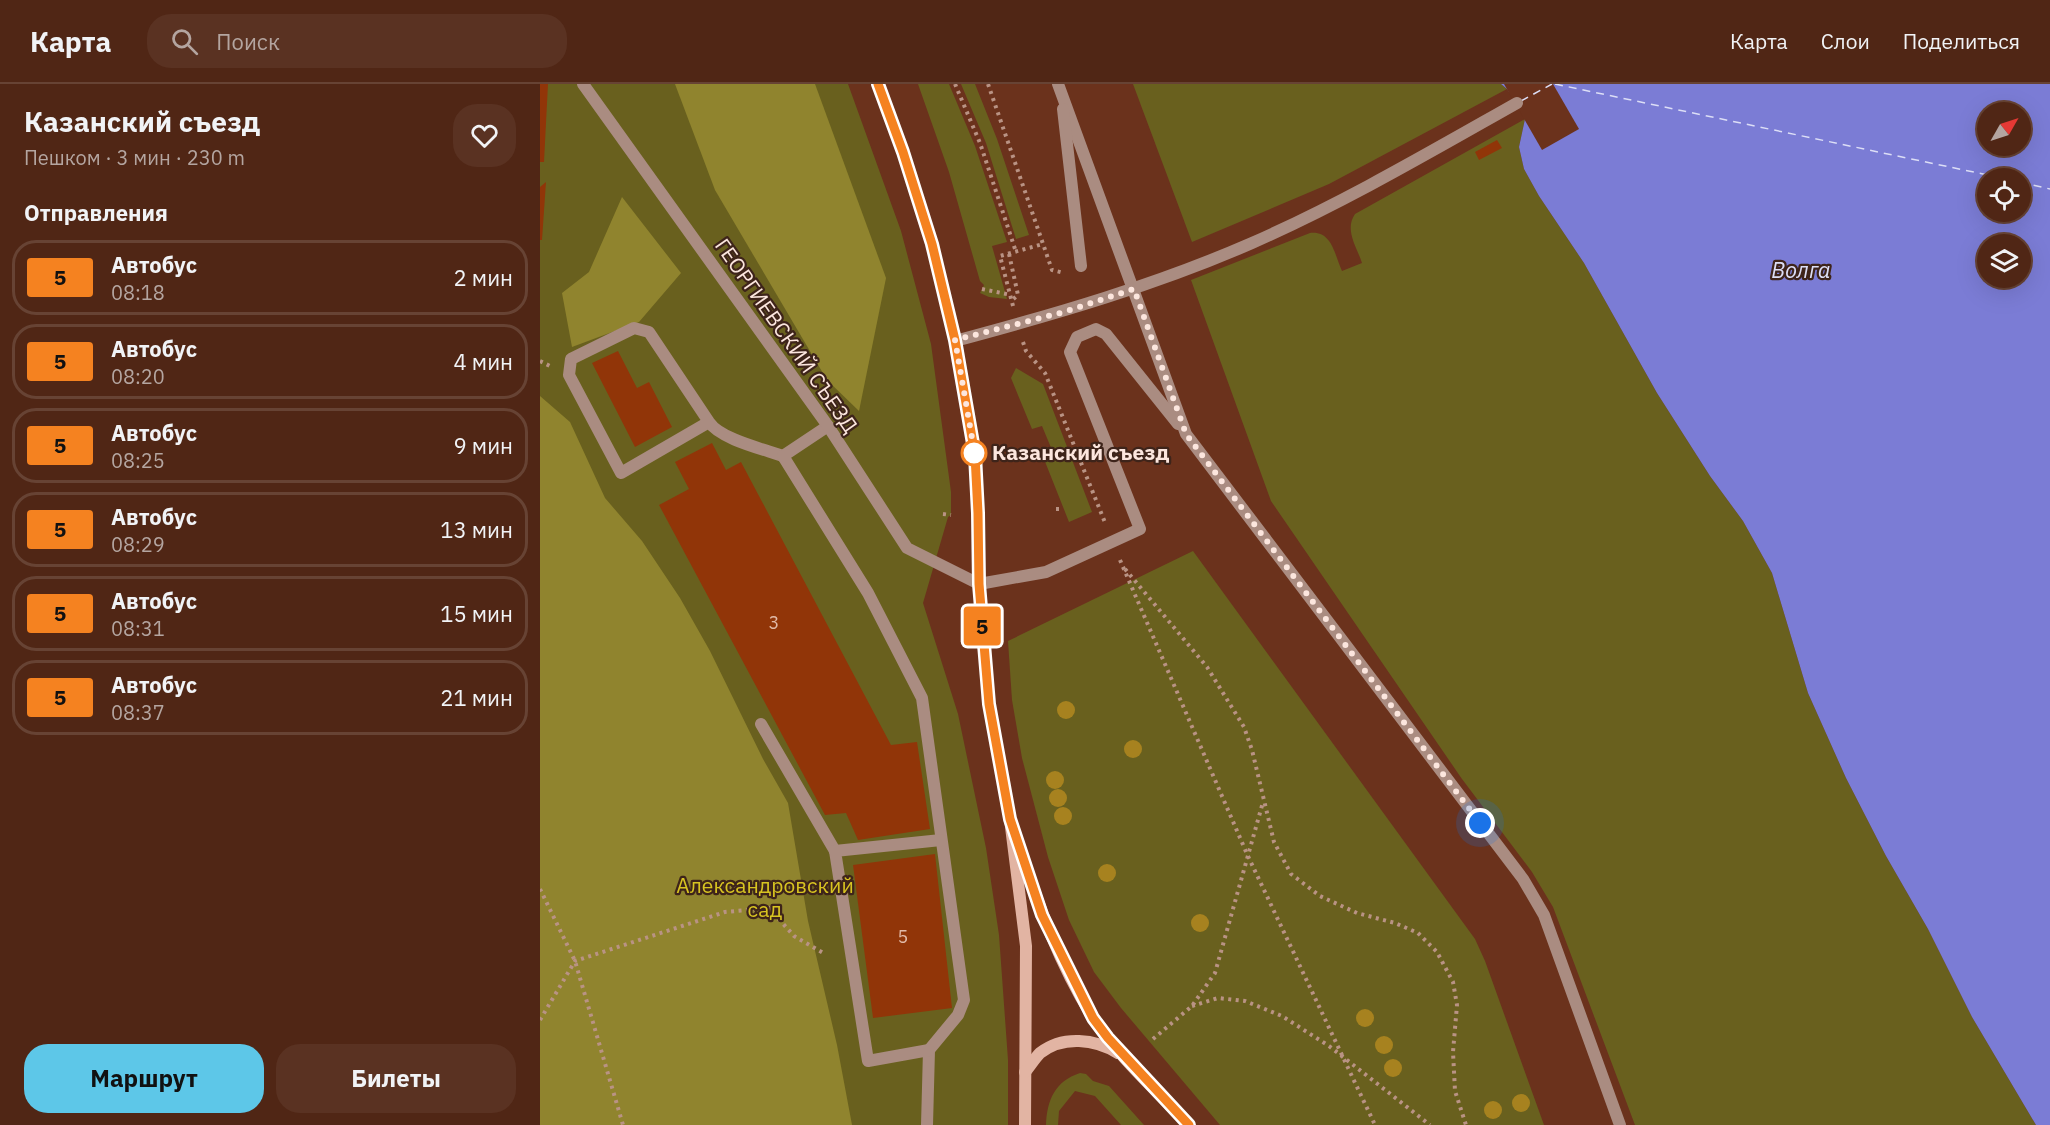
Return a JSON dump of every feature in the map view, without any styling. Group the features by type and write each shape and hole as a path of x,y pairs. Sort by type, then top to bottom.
{"main road":[{"path":"878,84 903,152 932,244 955,340 975,455 979,584 989,704 1010,819 1026,946 1024,1125"},
{"path":"1010,819 1042,915 1093,1018 1128,1060 1189,1125"},
{"path":"1025,1072 1040,1053 1057,1045 1079,1040 1109,1048 1128,1060"}],"street":[{"name":"ГЕОРГИЕВСКИЙ СЪЕЗД","path":"583,84 828,426 907,548 979,584"},
{"path":"1059,87 1081,266"},
{"path":"1059,87 1186,434"},
{"path":"955,340 1064,312 1134,289 1251,244 1330,207 1517,103"},
{"path":"709,422 621,473 569,375 571,359 634,328 649,332 709,422 713,428 736,440 783,456 868,593 922,698 964,1000 958,1015 929,1050 927,1125"},
{"path":"979,584 1046,572 1140,529 1070,352 1077,337 1096,329 1106,334 1186,434 1523,879 1544,915 1620,1125"},
{"path":"783,456 828,426"},
{"path":"761,723 835,851 868,1060 929,1050"},
{"path":"835,851 941,840"}],"path":[{"path":"955,84 980,143 1016,252"},
{"path":"988,84 1052,270"},
{"path":"982,289 1011,295 1000,256 1043,244"},
{"path":"1009,254 1018,295 1012,300"},
{"path":"1026,351 1045,373 1121,564 1247,854 1375,1125"},
{"path":"943,514 951,515"},
{"path":"1121,564 1207,667 1245,728 1274,842 1291,874 1320,896 1357,914 1395,923 1418,933 1437,952 1453,982 1455,993 1457,1005 1453,1052 1455,1091 1466,1125"},
{"path":"1153,1039 1192,1006 1215,973 1263,801"},
{"path":"540,889 575,961 623,1125"},
{"path":"540,1020 575,961 725,912 769,908 794,936 825,954"},
{"path":"1192,1006 1218,998 1245,1001 1282,1016 1329,1046 1430,1125"}],"green space":[{"name":"Александровский сад","path":"540,84 848,84 901,231 931,344 951,492 951,515 948,517 923,603 958,714 986,848 999,935 1008,1060 1008,1125 540,1125"},
{"path":"675,84 815,84 886,278 859,411 827,380 715,190"},
{"path":"918,84 949,84 975,146 1007,242 992,246 1007,299 989,297 980,293 984,285 980,281 949,172"},
{"path":"961,84 975,84 997,139 1029,235 1016,239 986,143"},
{"path":"1133,84 1501,84 1507,89 1329,184 1192,242"},
{"path":"1525,119 1519,147 1524,169 1539,196 1584,263 1657,393 1710,476 1743,521 1772,573 1808,693 1846,778 1886,856 1928,929 1972,1017 2036,1125 1635,1125 1553,907 1532,872 1462,779 1271,501 1191,280 1310,233 1317,233 1328,239 1342,271 1362,263 1351,232 1355,214"},
{"path":"622,197 681,273 639,322 572,347 562,293 589,272"},
{"path":"1016,368 1043,384 1092,512 1069,522 1042,454 1052,450 1042,426 1032,429 1011,378"},
{"path":"540,396 570,422 605,498 642,541 680,598 710,651 763,759 788,803 808,921 837,1045 852,1125 540,1125"},
{"path":"1193,551 1475,939 1544,1125 1220,1125 1121,1008 1094,972 1069,920 1048,857 1022,758 1012,700 1008,641"},
{"path":"1080,1073 1086,1074 1093,1081 1109,1086 1144,1125 1121,1125 1095,1096 1075,1091 1059,1111 1058,1125 1046,1125 1048,1107 1054,1093 1064,1081"}],"water":[{"name":"Волга","path":"1501,84 2050,84 2050,1125 2036,1125 1972,1017 1928,929 1886,856 1846,778 1808,693 1772,573 1743,521 1710,476 1657,393 1584,263 1539,196 1524,169 1519,147 1525,119 1517,103"}],"pier":[{"path":"1504,84 1553,84 1579,129 1542,150"}],"building":[{"path":"540,84 548,84 544,162 540,162"},
{"path":"1497,140 1502,148 1479,160 1475,152"},
{"path":"546,182 542,240 540,240 540,187"},
{"path":"618,351 637,388 649,382 672,427 635,447 592,363"},
{"name":"Александровский сад","path":"712,443 726,470 741,462 891,745 917,742 930,829 858,840 846,813 825,815 659,505 689,489 675,462"},
{"path":"935,854 952,1008 873,1018 853,865"}],"ferry route":[{"path":"1521,101 1552,84"},
{"path":"1555,84 1977,173"},
{"path":"2031,185 2050,189"}],"bus line":[{"name":"5","path":"878,84 903,152 932,244 955,340 975,455 979,584 989,704 1010,819 1042,915 1093,1018 1108,1038 1189,1125"}],"place":[{"name":"Казанский съезд","path":"974,453"}],"route":[{"path":"974,453 975,455 955,340 1064,312 1134,289 1186,434 1480,823"}]}
